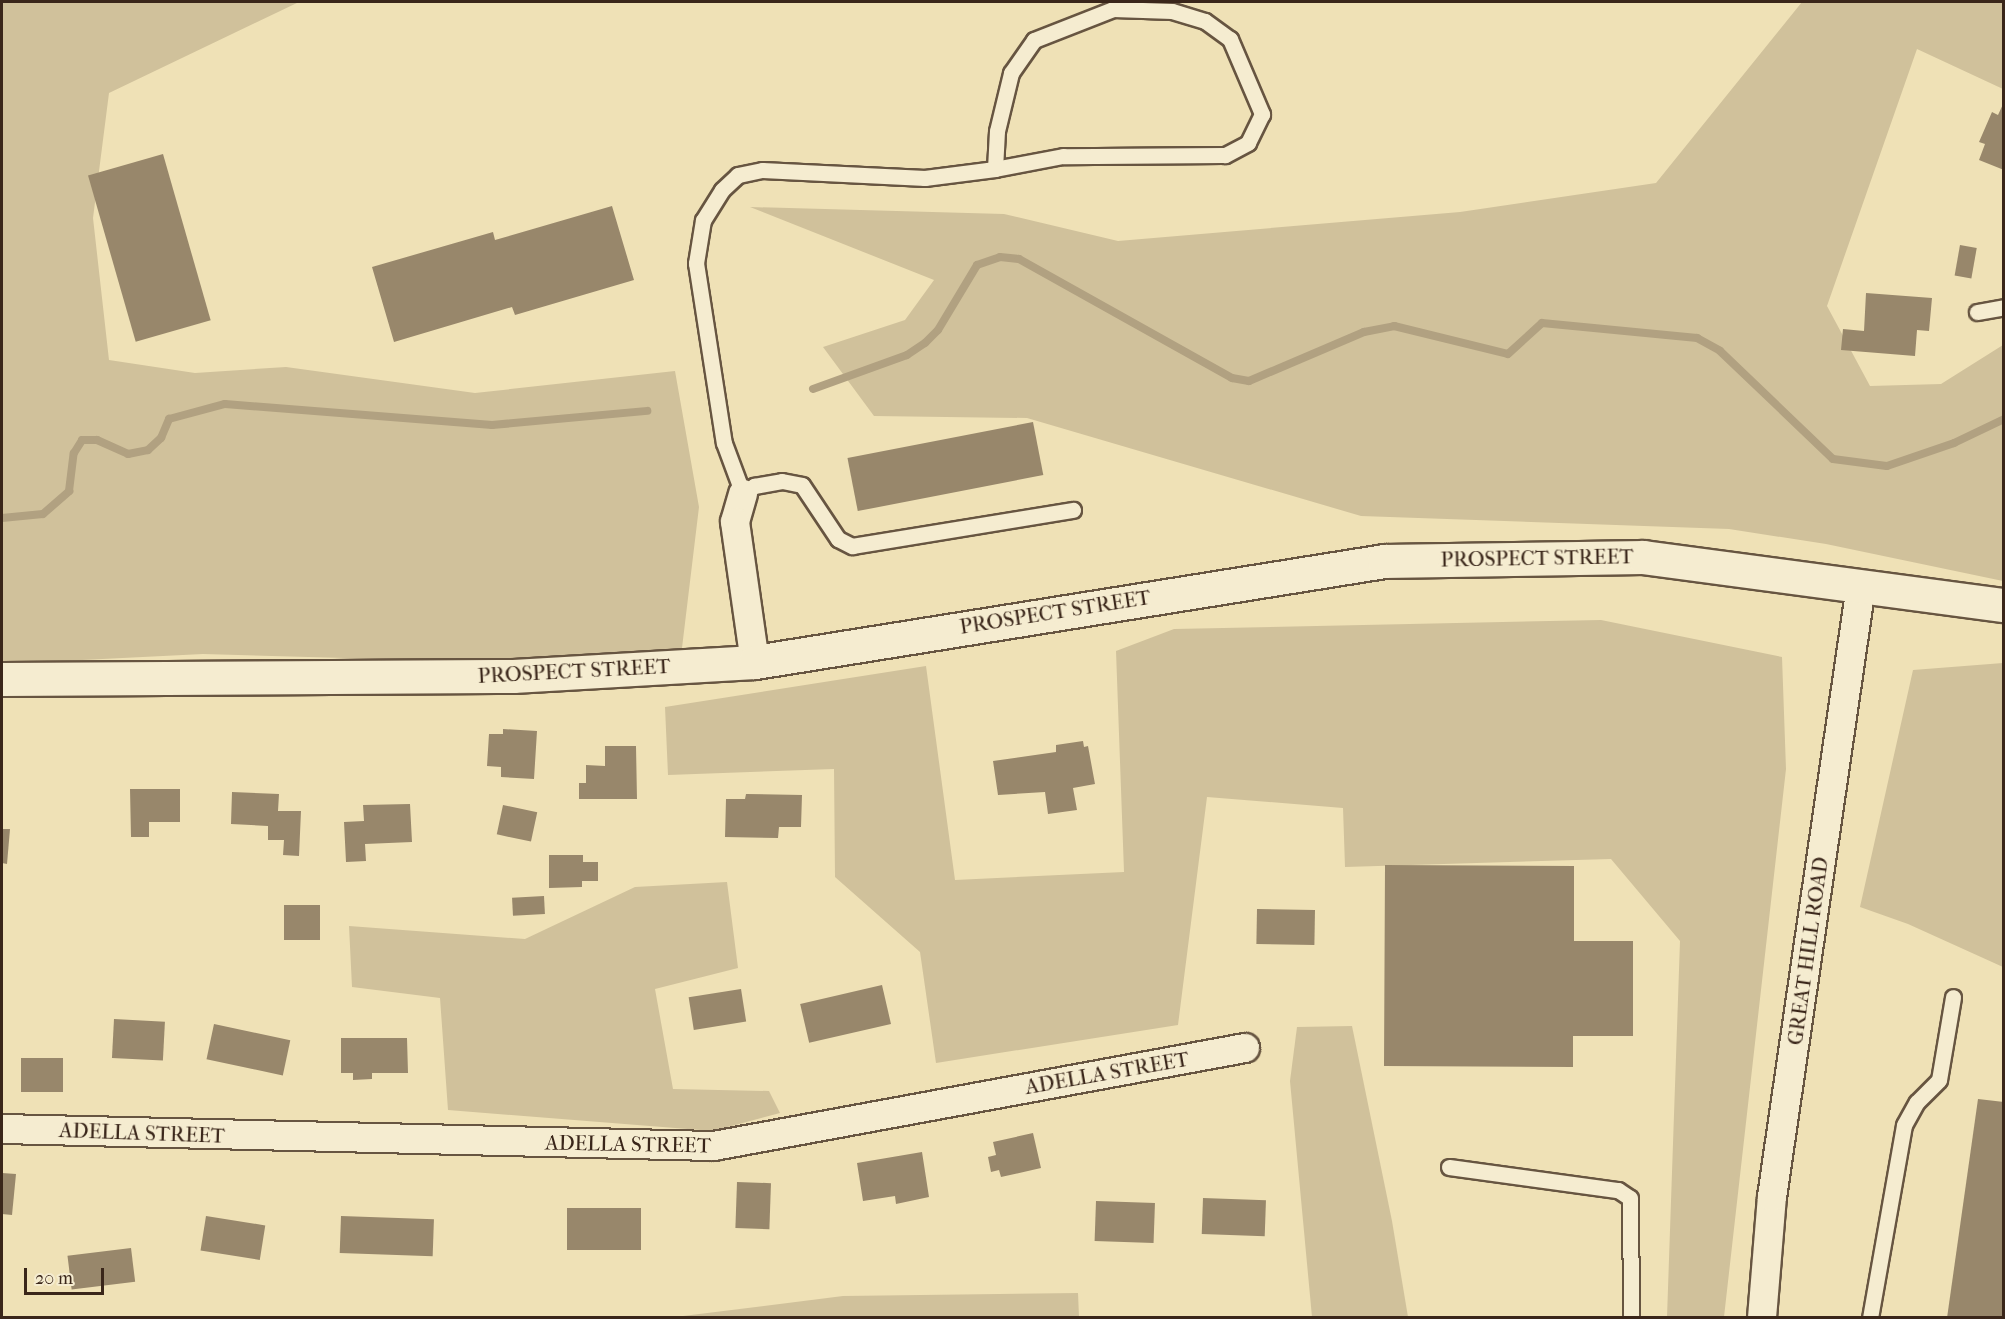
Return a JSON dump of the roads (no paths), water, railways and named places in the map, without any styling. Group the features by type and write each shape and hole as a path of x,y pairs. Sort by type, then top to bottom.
{"main road":[{"name":"PROSPECT STREET","path":"2,679 105,675 513,676 755,662 1384,561 1642,557 2004,605"}],"street":[{"path":"743,494 735,522 755,662"},
{"name":"GREAT HILL ROAD","path":"1761,1317 1772,1197 1861,586"},
{"name":"ADELLA STREET","path":"2,1129 714,1146 1245,1048"}],"lane":[{"path":"995,170 997,131 1011,72 1034,40 1113,9 1172,11 1205,21 1230,39 1262,114 1248,143 1225,155 1063,156 995,170 925,178 762,170 738,175 722,190 703,220 696,262 724,443 743,494 754,486 782,481 802,485 838,539 852,546 1073,510"},
{"path":"1977,312 2004,307"},
{"path":"1870,1317 1904,1125 1917,1102 1939,1080 1953,997"},
{"path":"1449,1167 1618,1190 1630,1198 1631,1317"}],"waterway":[{"path":"813,389 907,355 925,343 938,330 977,265 1000,257 1019,259 1232,378 1249,381 1364,332 1394,326 1508,354 1542,323 1697,338 1720,351 1833,459 1887,466 1954,443 2004,419"},
{"path":"2,518 43,514 69,491 74,453 82,440 97,440 128,454 148,450 161,438 169,419 225,404 492,425 647,411"}]}
